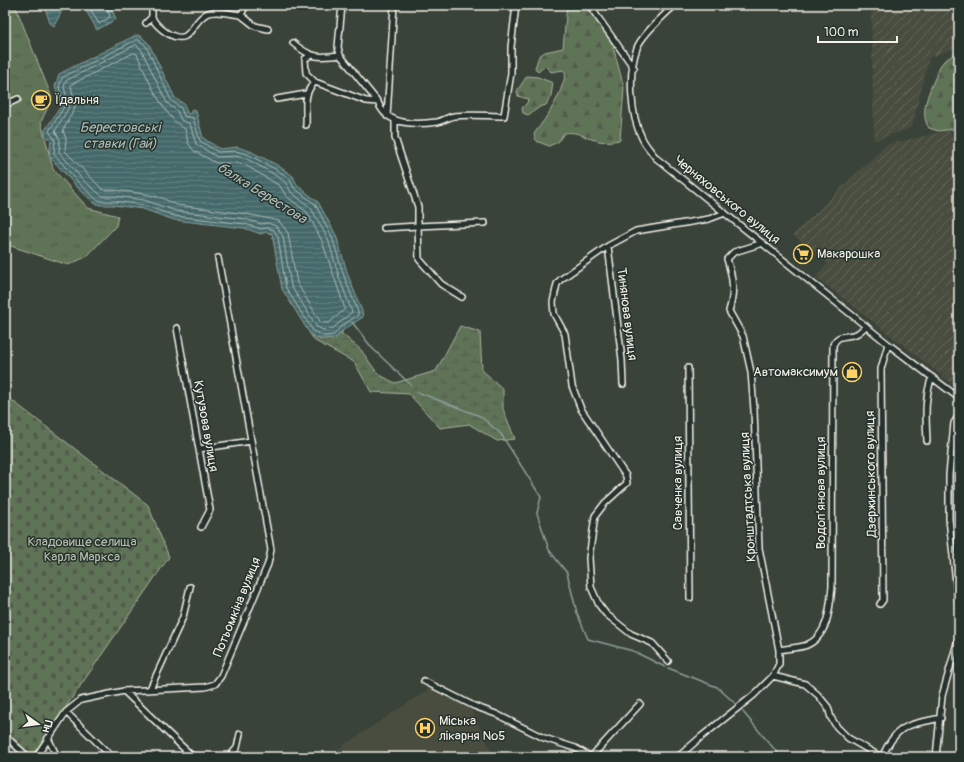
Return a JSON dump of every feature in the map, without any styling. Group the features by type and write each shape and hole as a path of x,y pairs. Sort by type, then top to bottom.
{"street":[{"path":"152,5 153,20 164,31 176,38 184,37 190,33 207,14 215,12 241,15 255,26 268,30"},
{"path":"241,15 246,5"},
{"path":"342,5 338,47 340,55 378,102 381,110 386,116 395,120 415,124 438,122 453,116 504,116 511,73 511,48 516,5"},
{"path":"386,116 394,5"},
{"path":"589,5 634,68"},
{"name":"Черняховського вулиця","path":"675,5 661,16 637,47 634,68 634,117 642,138 656,158 888,344 959,398"},
{"path":"146,23 152,17"},
{"path":"293,43 311,55 319,58 340,55"},
{"path":"311,55 305,59 306,73 315,82 366,101 378,102"},
{"path":"306,125 306,94 308,88 315,82"},
{"path":"277,99 306,94"},
{"path":"5,106 18,99"},
{"path":"395,120 395,138 418,207 419,259 441,284 462,297"},
{"path":"668,661 652,643 631,634 606,614 599,605 592,587 589,558 595,516 605,503 627,483 626,476 581,409 572,386 565,334 554,314 553,302 557,284 560,280 608,246 636,231 709,220 725,213"},
{"path":"384,228 485,223"},
{"name":"Кронштадтська вулиця","path":"763,243 734,252 727,259 734,287 734,297 729,311 743,336 751,372 754,410 759,548 779,650 779,664 774,676"},
{"name":"Тинянова вулиця","path":"608,246 622,360 623,384"},
{"name":"Потьомкіна вулиця","path":"36,757 66,712 81,700 124,691 205,688 215,684 221,676 268,564 270,550 218,258"},
{"name":"Водоп’янова вулиця","path":"779,650 807,645 819,637 828,616 832,586 833,344 840,336 856,334 866,326"},
{"name":"Кутузова вулиця","path":"177,328 210,510 201,527"},
{"name":"Дзержинського вулиця","path":"880,604 883,600 881,369 888,344"},
{"name":"Савченка вулиця","path":"688,368 690,598"},
{"path":"928,441 926,417 927,389 932,377"},
{"path":"959,415 954,423 949,475 949,511 959,611"},
{"path":"198,449 251,441"},
{"path":"150,689 183,617 190,587"},
{"path":"936,757 942,696 959,636"},
{"path":"678,757 754,695 774,676 805,684 818,695 828,707 831,718 837,727 848,738 881,757 893,737 900,729 941,718"},
{"path":"424,681 544,738 575,748 591,757 640,704"},
{"path":"124,691 193,757"},
{"path":"66,712 112,757"},
{"path":"229,757 237,748 240,734"},
{"path":"5,736 28,757"},
{"path":"48,738 57,757"}],"shaded area":[{"path":"871,5 959,5 959,46 929,58 912,127 874,141"},
{"path":"950,130 959,157 959,389 816,277 828,263 793,235 886,145"},
{"name":"Міська лікарня №5","path":"432,687 470,707 494,757 334,757 338,749"}],"green space":[{"path":"5,5 15,5 52,98 41,122 53,169 88,208 118,216 116,226 86,257 68,265 5,244"},
{"path":"567,5 589,5 610,35 624,88 620,140 608,142 591,139 577,134 564,133 558,142 549,146 536,141 534,134 544,120 561,90 566,73 563,70 551,72 545,66 538,72 535,68 539,56 545,52 563,48"},
{"path":"959,51 959,141 957,131 954,129 938,131 929,128 926,121 925,105 940,66 944,61"},
{"path":"527,76 538,77 553,83 551,96 546,105 528,115 523,113 522,108 527,103 528,99 518,96 517,91"},
{"path":"460,326 480,332 482,370 503,389 503,409 515,439 497,441 469,424 440,428 409,394 371,392 354,362 315,341 310,334 319,339 329,338 334,340 342,331 342,334 361,350 378,374 395,383 436,371"},
{"name":"Кладовище селища Карла Маркса","path":"5,395 148,505 169,557 32,756 5,733"}],"water":[{"path":"44,5 68,5 64,7 54,26 50,23"},
{"path":"83,5 110,5 116,19 97,30"},
{"name":"Берестовські ставки (Гай)","path":"136,35 141,36 149,44 175,98 184,104 187,113 190,114 192,109 196,111 203,138 220,149 237,147 250,151 277,165 293,176 297,185 318,202 336,235 363,317 342,331 334,340 329,338 319,339 310,334 282,289 272,234 266,232 261,234 244,228 174,220 143,209 113,205 100,205 94,203 76,186 49,156 51,141 45,135 45,130 61,106 55,87 59,74"}],"waterway":[{"name":"балка Берестова","path":"352,322 372,348 411,385"},
{"name":"балка Берестова","path":"417,392 480,416 501,434 541,497 537,513 549,550 567,573 577,613 588,639 633,651 665,667"},
{"name":"балка Берестова","path":"668,668 717,687 737,705"},
{"name":"балка Берестова","path":"743,712 781,757"}],"place":[{"name":"Їдальня","path":"41,100"},
{"name":"Макарошка","path":"803,254"},
{"name":"Автомаксимум","path":"852,372"},
{"name":"Міська лікарня №5","path":"425,728"}]}
